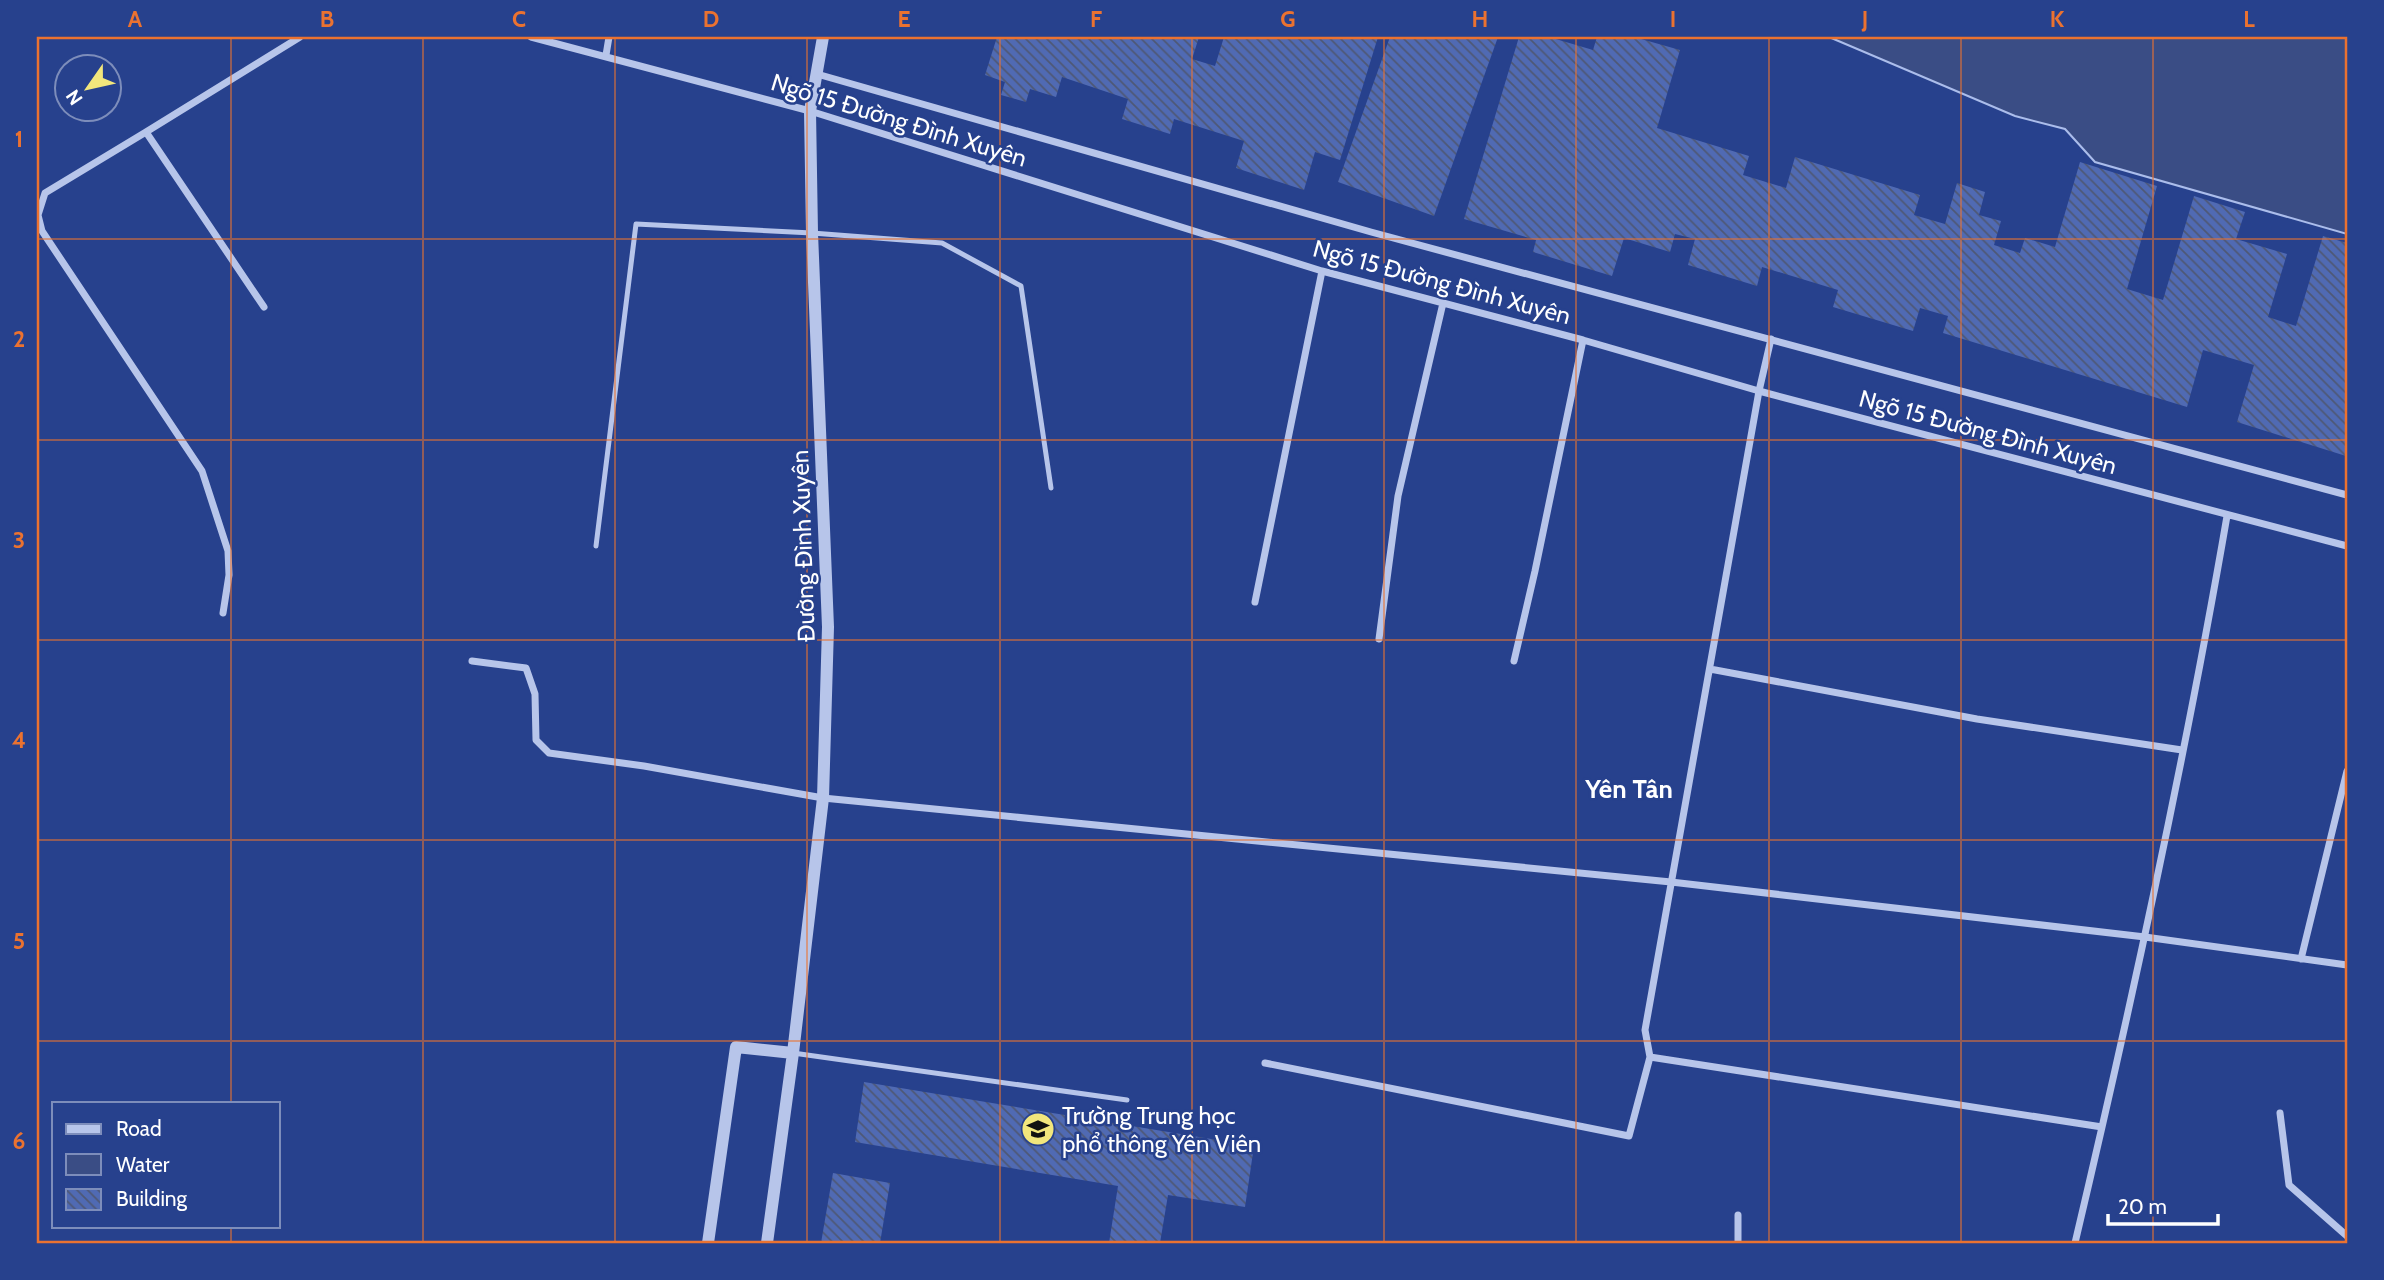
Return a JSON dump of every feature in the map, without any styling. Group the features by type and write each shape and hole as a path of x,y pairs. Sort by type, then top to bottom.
{"street":[{"path":"223,612 229,575 228,551 202,471 42,231 38,215 45,193 300,37"},
{"name":"Ngõ 15 Đường Đình Xuyên","path":"531,37 810,111 1322,271 1583,340 1759,391 2347,546"},
{"path":"606,55 609,37"},
{"name":"Đường Đình Xuyên","path":"767,1243 823,798 828,627 812,233 810,111 823,37"},
{"name":"Ngõ 15 Đường Đình Xuyên","path":"817,74 1371,232 2347,495"},
{"path":"146,132 264,307"},
{"path":"1255,602 1322,271"},
{"path":"1379,639 1398,496 1443,303"},
{"path":"1514,662 1583,340"},
{"path":"1265,1063 1629,1136 1650,1057 1645,1030 1759,391 1772,340"},
{"path":"2075,1243 2145,937 2209,621 2227,516"},
{"path":"472,661 526,668 535,694 536,740 549,753 644,766 823,798 1671,882 2145,937 2347,965"},
{"path":"1710,669 1977,719 2182,750"},
{"path":"2301,959 2347,771"},
{"path":"708,1243 736,1047 793,1053"},
{"path":"1650,1057 2102,1128"},
{"path":"2280,1113 2289,1185 2347,1236"},
{"path":"1738,1215 1738,1243"}],"lane":[{"path":"596,546 636,224 942,243 1021,286 1051,488"},
{"path":"793,1053 1127,1100"}],"water":[{"path":"1829,37 2347,37 2347,234 2095,162 2065,129 2015,116"}],"building":[{"path":"997,37 1199,37 1192,59 1215,66 1224,37 1378,37 1340,160 1315,152 1304,190 1236,168 1244,141 1174,119 1170,134 1122,119 1128,99 1062,77 1056,97 1030,89 1026,102 1001,95 1005,82 985,75"},
{"path":"1390,37 1498,37 1434,216 1338,182"},
{"path":"1519,37 1549,37 1593,50 1597,37 1634,37 1680,50 1657,128 1749,156 1743,175 1786,188 1795,157 1920,195 1914,215 1945,224 1957,183 1985,192 1979,215 2001,221 1994,245 2020,253 2025,238 2055,247 2080,162 2157,186 2127,289 2163,300 2194,196 2245,212 2236,239 2287,254 2268,317 2296,326 2323,236 2347,243 2346,456 2237,422 2254,365 2203,350 2187,407 1943,333 1948,316 1920,308 1913,331 1833,307 1838,290 1762,267 1757,286 1688,265 1695,239 1675,234 1670,252 1624,238 1612,276 1533,252 1536,240 1464,219"},
{"path":"864,1082 1254,1146 1245,1207 1168,1195 1160,1243 1109,1243 1118,1186 855,1142"},
{"path":"833,1173 890,1183 880,1243 821,1243"}],"place":[{"name":"Trường Trung học phổ thông Yên Viên","path":"1038,1129"}],"district":[{"name":"Yên Tân","path":"1629,789"}]}
